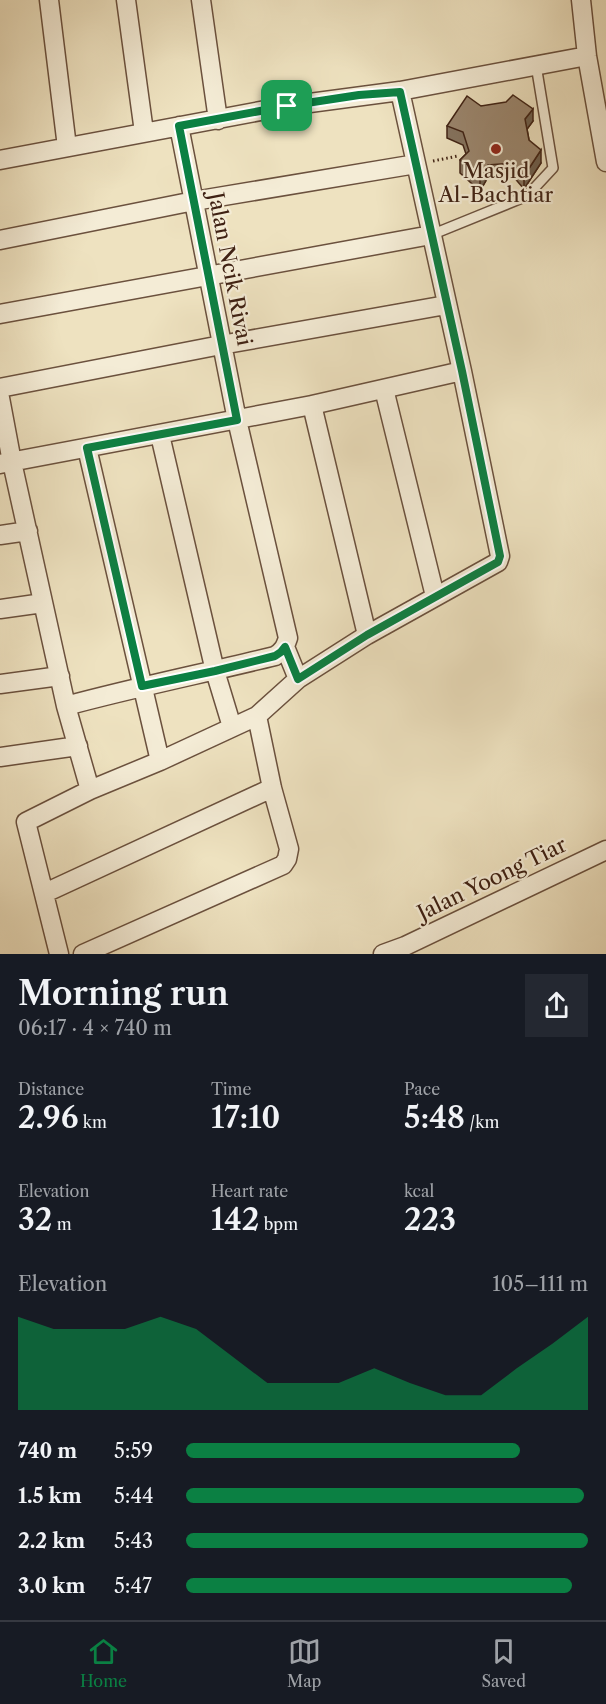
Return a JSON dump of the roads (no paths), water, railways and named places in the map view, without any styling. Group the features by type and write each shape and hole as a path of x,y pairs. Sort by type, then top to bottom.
{"street":[{"path":"49,0 67,147"},
{"path":"126,0 144,132"},
{"path":"201,0 218,120"},
{"path":"581,0 587,56 606,162"},
{"path":"0,160 287,106 359,95 400,92 587,56"},
{"path":"59,954 26,822 90,790 257,716 298,679 367,635 498,562 500,556 462,371 400,92"},
{"name":"Jalan Ncik Rivai","path":"179,126 237,420 286,642 298,679"},
{"path":"0,240 194,201 416,164"},
{"path":"0,314 431,236"},
{"path":"0,388 221,345 446,305"},
{"path":"6,463 312,405 462,371"},
{"path":"384,389 435,596"},
{"path":"0,398 6,463 28,531 66,706 90,790"},
{"path":"312,405 367,635"},
{"path":"160,435 215,671 232,727"},
{"path":"87,448 160,760"},
{"path":"0,535 28,531"},
{"path":"0,609 43,603"},
{"path":"66,706 275,656 281,652 286,642"},
{"path":"0,684 60,676"},
{"path":"83,954 283,865 289,849 272,788 257,716"},
{"path":"0,757 78,746"},
{"path":"45,893 272,788"},
{"name":"Jalan Yoong Tiar","path":"383,954 407,950 606,850"}],"lane":[{"path":"431,236 527,196 553,168 536,66"}],"place":[{"name":"Masjid Al-Bachtiar","path":"496,149"}]}
